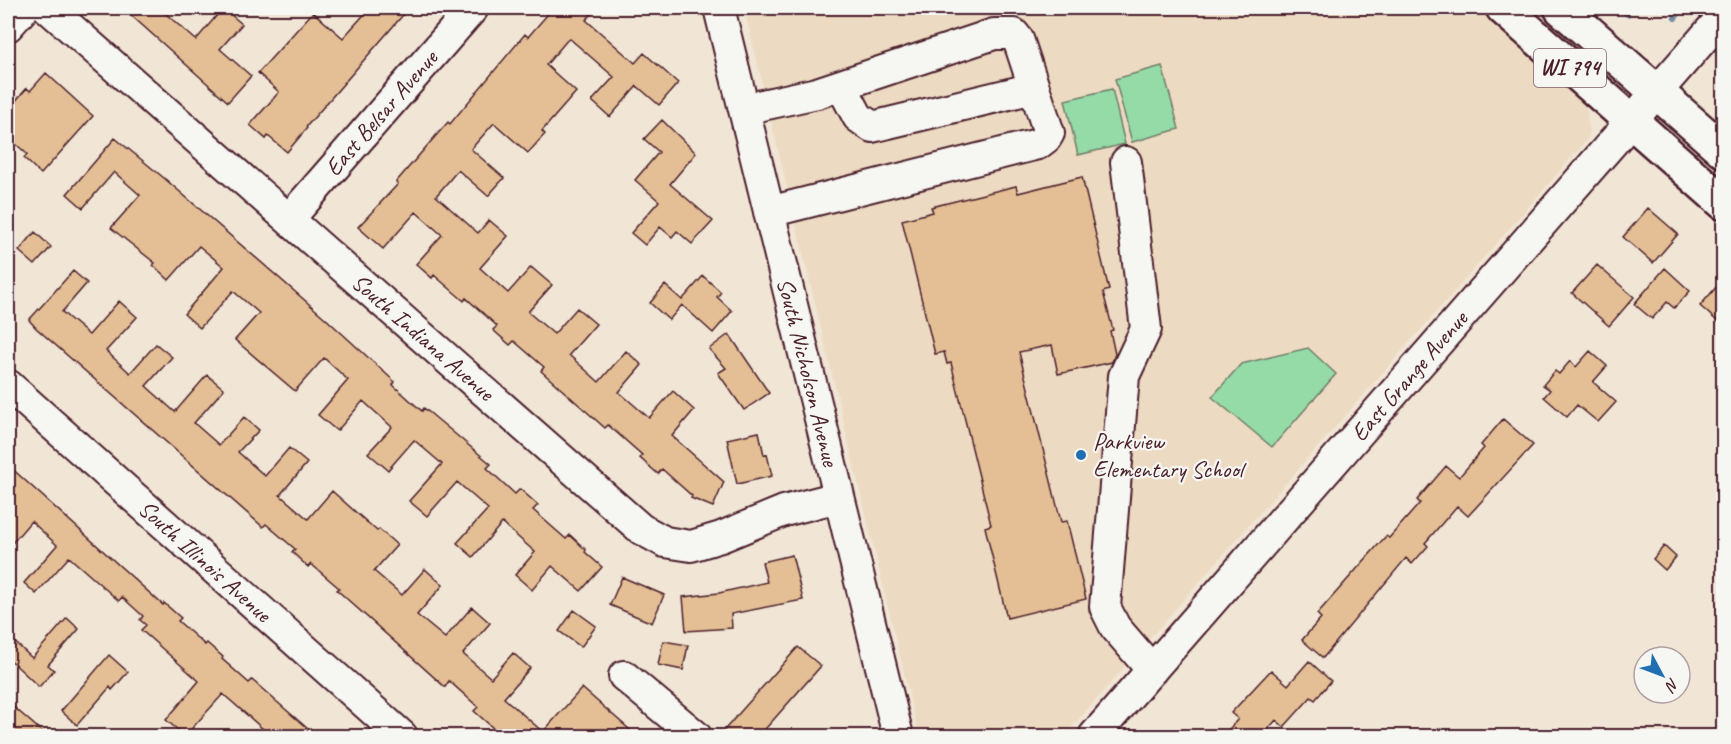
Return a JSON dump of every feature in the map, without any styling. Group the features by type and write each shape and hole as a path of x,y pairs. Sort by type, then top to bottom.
{"main road":[{"name":"WI 794","path":"1503,8 1724,203"},
{"name":"WI 794","path":"1561,8 1724,151"}],"street":[{"path":"8,26 24,8"},
{"name":"South Indiana Avenue","path":"48,8 641,529 665,542 691,546 722,537 784,511 838,497"},
{"name":"East Belsar Avenue","path":"289,219 473,8"},
{"name":"South Nicholson Avenue","path":"719,8 898,736"},
{"name":"East Grange Avenue","path":"1094,736 1724,15"},
{"path":"744,109 816,93 1003,33 1014,34 1018,39 1049,133 1038,144 769,212"},
{"path":"842,85 858,117 872,127 1034,88"},
{"path":"1126,162 1146,330 1124,376 1105,607 1115,627 1152,670"},
{"name":"South Illinois Avenue","path":"8,385 402,736"},
{"path":"624,676 696,736"}],"shaded area":[{"name":"Parkview Elementary School","path":"744,8 1486,8 1565,79 1583,100 1587,112 1589,136 1064,736 919,736"}],"green space":[{"path":"1162,66 1179,129 1132,142 1115,79"},
{"path":"1112,89 1125,144 1078,155 1065,100"},
{"path":"1308,348 1336,374 1272,447 1212,397 1241,364"}],"building":[{"path":"123,8 159,8 196,40 223,8 242,24 220,49 251,76 228,102"},
{"path":"370,8 409,8 287,152 268,136 266,139 250,125 279,92 258,73 313,12 343,38"},
{"path":"553,8 597,8 586,20 635,63 644,53 678,83 659,105 637,86 610,117 592,101 614,77 569,38 546,65 576,92 542,131 545,134 528,153 494,123 471,149 504,178 488,196 458,170 436,196 478,233 489,220 508,236 480,268 508,293 531,267 552,285 528,312 554,334 577,308 596,324 569,355 599,382 626,351 642,365 619,392 649,418 673,391 694,410 672,436 724,482 713,507 691,498 692,496 662,469 658,474 640,458 642,455 608,425 605,428 541,371 544,367 514,341 510,345 493,330 497,326 466,298 464,301 434,275 432,278 416,264 442,235 416,212 383,249 358,227 398,184 396,182 448,122 450,124 525,34 528,37"},
{"path":"46,73 93,116 41,174 24,158 27,154 8,137 8,115 14,107 12,105 27,88 30,91"},
{"path":"662,120 696,153 670,184 713,221 692,244 677,231 672,237 660,227 645,245 631,233 659,201 635,180 659,152 644,139"},
{"path":"115,138 324,317 395,382 393,385 422,411 424,408 491,464 487,468 515,494 520,489 538,505 533,510 566,539 570,535 586,550 585,552 602,567 581,591 552,566 532,590 515,575 535,552 502,523 473,557 457,543 488,509 457,482 427,516 409,501 442,464 414,440 388,470 368,453 392,427 363,401 337,431 318,415 348,380 324,358 295,391 235,340 259,313 233,291 200,328 184,314 224,267 199,246 169,280 153,265 155,263 111,228 140,195 114,172 83,208 67,194"},
{"path":"1082,177 1109,290 1103,292 1113,330 1110,331 1115,354 1112,362 1058,374 1052,345 1019,352 1061,522 1067,521 1086,599 1007,618 985,527 991,525 951,363 947,364 944,352 935,354 902,220 933,212 931,207 1016,186 1018,193"},
{"path":"1648,208 1678,234 1653,263 1623,237"},
{"path":"35,232 51,247 35,265 19,251"},
{"path":"1597,265 1634,297 1609,326 1572,293"},
{"path":"1665,268 1690,291 1674,308 1667,302 1652,319 1634,304"},
{"path":"73,271 87,283 62,312 89,335 119,301 137,317 106,351 130,373 156,344 172,357 146,386 175,412 207,375 224,389 194,423 219,445 244,417 259,430 238,452 265,476 289,448 307,463 280,495 308,519 332,491 377,531 379,529 397,545 374,571 402,595 425,569 443,585 417,615 445,638 472,607 490,623 463,654 491,678 513,653 530,668 504,698 543,732 582,688 637,736 502,736 474,711 478,707 449,681 445,687 337,590 339,588 311,564 308,567 292,552 295,549 266,524 263,527 36,328 29,320"},
{"path":"703,276 721,292 717,297 732,311 713,333 682,305 669,320 650,303 665,285 682,300"},
{"path":"1724,278 1724,327 1700,306"},
{"path":"729,334 769,393 744,410 718,373 726,368 709,349"},
{"path":"1590,351 1607,366 1593,382 1616,402 1598,422 1577,405 1567,417 1544,397 1550,390 1543,385 1555,371 1559,374 1570,361 1576,367"},
{"path":"1503,419 1533,445 1468,516 1457,506 1425,543 1428,546 1412,564 1406,558 1323,658 1302,640 1321,618 1317,614 1386,536 1389,538 1420,503 1417,500 1446,466 1459,477 1484,448 1481,445"},
{"path":"759,432 772,476 737,484 727,439"},
{"path":"8,465 163,605 164,603 181,618 178,621 205,645 207,643 249,683 252,680 316,736 271,736 223,694 185,736 166,720 199,681 141,630 146,625 140,620 143,616 122,597 119,601 69,557 36,594 24,583 57,545 31,521 8,548"},
{"path":"1664,546 1676,557 1665,570 1653,559"},
{"path":"792,555 803,600 731,614 732,628 686,631 683,597 719,593 767,582 762,562"},
{"path":"622,577 664,595 652,623 610,605"},
{"path":"574,610 596,626 581,647 559,631"},
{"path":"67,618 79,629 48,665 54,670 39,687 8,658 8,636 32,658"},
{"path":"663,641 688,645 683,670 658,665"},
{"path":"798,647 821,666 759,736 719,736"},
{"path":"109,655 128,672 112,690 110,687 77,725 61,711"},
{"path":"1309,661 1331,681 1315,700 1311,697 1284,727 1276,720 1262,736 1223,736 1238,719 1231,713 1271,670 1288,685"},
{"path":"8,702 47,736 8,736"}],"waterway":[{"path":"1620,8 1627,14"},
{"path":"1675,18 1683,8"}],"place":[{"name":"Parkview Elementary School","path":"1081,455"}]}
